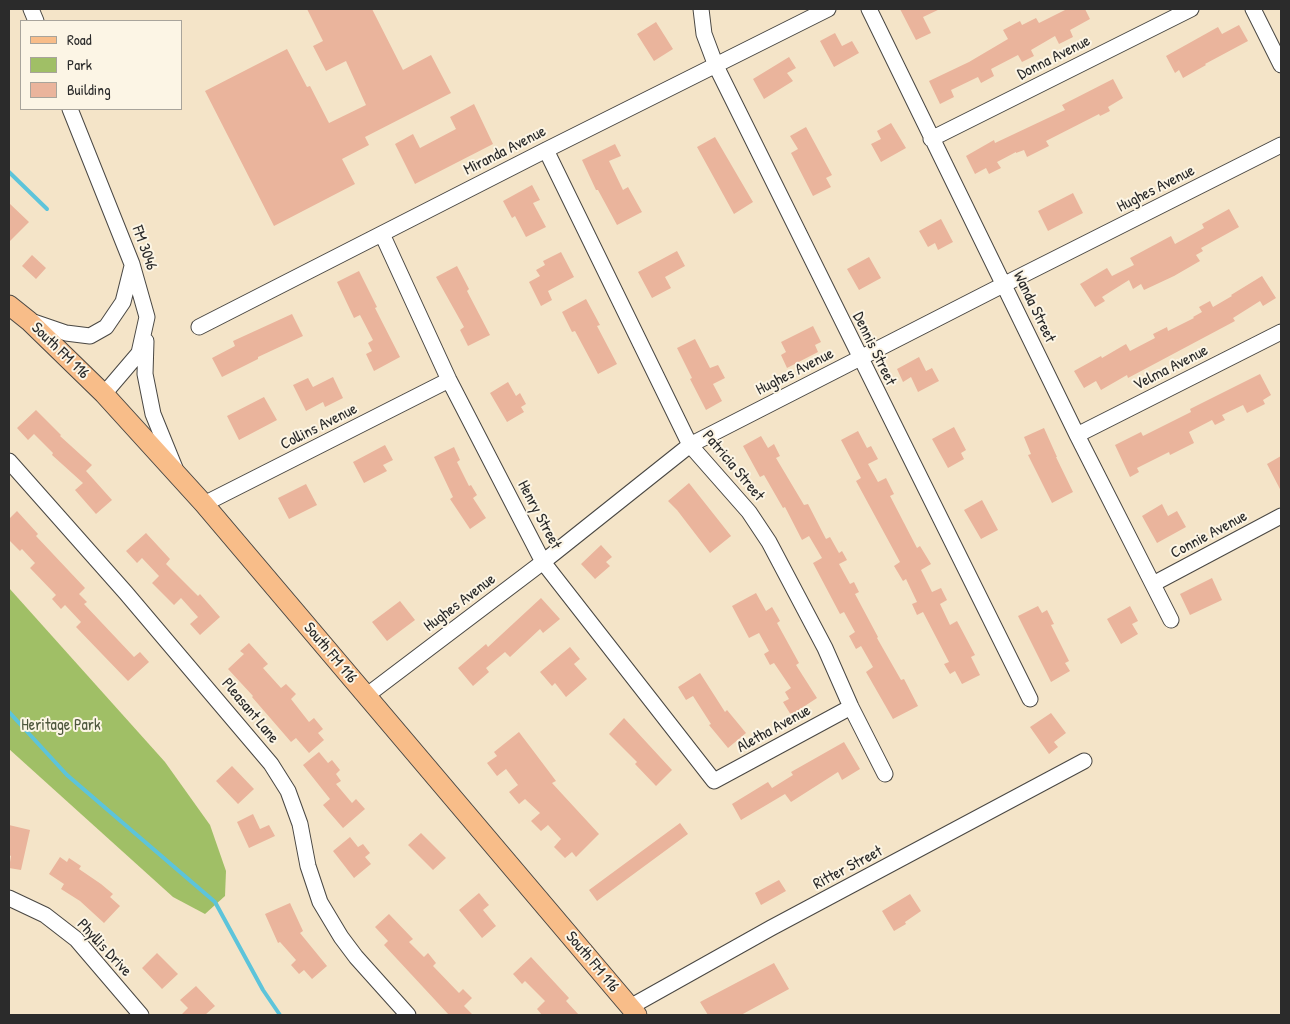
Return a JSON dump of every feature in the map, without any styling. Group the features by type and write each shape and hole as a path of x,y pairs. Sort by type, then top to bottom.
{"main road":[{"name":"South FM 116","path":"9,305 29,321 104,394 204,504 633,1011"}],"street":[{"name":"Dennis Street","path":"701,9 704,34 716,66 1030,699"},
{"name":"Miranda Avenue","path":"199,327 828,9"},
{"name":"Wanda Street","path":"869,9 1077,435 1171,620"},
{"name":"Donna Avenue","path":"931,139 1192,9"},
{"path":"1253,9 1281,65"},
{"name":"FM 3046","path":"70,110 132,264 147,318 139,353 104,394"},
{"name":"Hughes Avenue","path":"366,696 543,562 690,445 1281,145"},
{"name":"Patricia Street","path":"546,150 690,445 749,512 769,542 825,648 851,707 885,774"},
{"name":"Henry Street","path":"382,234 449,380 543,562 714,781"},
{"path":"29,321 66,334 90,336 106,327 123,302 132,264"},
{"path":"146,321 145,374 152,406 178,477"},
{"name":"Velma Avenue","path":"1077,435 1281,332"},
{"name":"Collins Avenue","path":"204,504 449,380"},
{"name":"Pleasant Lane","path":"9,461 126,594 271,764 288,791 300,824 308,866 320,902 346,944 408,1015"},
{"name":"Connie Avenue","path":"1153,584 1281,516"},
{"name":"Aletha Avenue","path":"714,781 851,707"},
{"name":"Ritter Street","path":"633,1011 771,928 1084,761"},
{"name":"Phyllis Drive","path":"9,898 45,915 76,939 141,1015"}],"green space":[{"name":"Heritage Park","path":"9,588 165,762 210,825 226,871 225,896 205,914 173,897 9,749"}],"building":[{"path":"307,9 372,9 403,70 431,55 451,93 365,137 369,145 342,159 355,184 274,226 205,91 287,49 307,87 310,86 329,123 366,105 346,61 326,71 313,46 323,41"},
{"path":"900,9 940,9 923,17 931,33 916,40"},
{"path":"1067,9 1085,9 1090,19 1070,30 1073,37 1059,44 1055,36 1031,50 1034,56 1022,62 1018,55 991,69 994,76 981,83 978,77 951,90 954,97 940,104 929,81 969,62 1008,39 1003,30 1020,21 1022,25 1036,18 1039,23"},
{"path":"656,22 673,49 654,61 637,34"},
{"path":"1239,25 1248,41 1183,78 1179,70 1175,73 1166,56 1218,27 1222,34"},
{"path":"835,33 842,46 852,41 859,53 834,67 820,41"},
{"path":"789,57 796,68 787,73 793,81 764,99 753,79"},
{"path":"1113,79 1123,98 1108,107 1110,111 1100,116 1099,114 1046,141 1049,146 1027,157 1024,150 1016,152 997,162 1001,168 989,174 986,168 975,174 966,156 994,140 995,143 1065,110 1062,105"},
{"path":"474,104 493,144 415,184 395,144 413,134 420,148 456,129 450,117"},
{"path":"891,123 906,148 881,162 871,144 881,139 877,131"},
{"path":"806,127 832,175 826,178 831,187 813,196 791,153 798,149 790,136"},
{"path":"715,137 753,202 734,214 697,147"},
{"path":"615,144 621,156 609,161 623,190 628,187 642,212 617,225 598,190 596,190 582,160"},
{"path":"532,185 540,200 533,203 546,227 526,237 515,216 512,218 503,201"},
{"path":"1073,193 1083,213 1048,231 1038,211"},
{"path":"9,203 29,222 9,242"},
{"path":"1229,209 1239,227 1201,248 1203,251 1196,255 1200,261 1174,276 1144,290 1141,284 1133,289 1129,280 1102,297 1105,301 1095,307 1080,284 1107,268 1112,276 1134,265 1130,258 1171,236 1175,244 1204,228 1202,224"},
{"path":"941,219 953,242 938,250 935,243 928,247 919,231"},
{"path":"677,251 685,266 665,277 671,288 652,298 638,272"},
{"path":"561,252 574,277 548,291 552,300 541,306 529,282 540,276 536,270 545,265 543,261"},
{"path":"32,255 46,268 36,279 22,266"},
{"path":"869,257 881,278 859,290 847,269"},
{"path":"457,266 469,289 467,291 490,335 468,346 460,330 464,327 436,277"},
{"path":"359,271 400,357 374,371 366,354 372,351 368,343 373,340 360,315 354,318 337,282"},
{"path":"1262,276 1276,298 1263,306 1260,301 1233,318 1235,321 1128,378 1127,375 1101,390 1096,381 1084,388 1074,371 1126,344 1130,351 1155,338 1153,334 1167,327 1168,331 1194,318 1202,312 1199,307 1210,301 1213,307"},
{"path":"586,299 600,325 597,326 617,364 598,374 575,331 572,332 562,312"},
{"path":"292,314 303,336 258,357 258,359 222,377 212,358 235,346 233,341"},
{"path":"813,326 821,342 815,345 818,352 787,368 781,355 786,352 781,342"},
{"path":"695,339 710,368 718,365 725,378 713,384 722,401 706,410 677,348"},
{"path":"919,357 926,371 932,368 939,381 918,392 911,377 903,382 897,369"},
{"path":"1260,374 1271,395 1263,400 1265,404 1247,413 1243,405 1222,415 1225,420 1215,425 1212,420 1189,432 1194,443 1170,455 1169,452 1137,468 1139,472 1130,477 1115,445 1141,432 1143,436 1191,412 1190,409"},
{"path":"333,377 343,398 325,407 323,402 306,411 293,385 308,378 313,387"},
{"path":"508,382 516,396 520,393 526,404 521,407 524,412 507,422 490,393"},
{"path":"264,397 277,420 239,440 227,416"},
{"path":"36,410 60,436 92,465 86,471 112,500 96,514 75,490 83,483 52,455 53,453 34,434 28,440 17,428"},
{"path":"954,427 966,450 961,453 964,459 948,468 932,439"},
{"path":"1044,428 1073,492 1052,503 1028,455 1031,454 1024,437"},
{"path":"858,431 867,448 871,446 878,459 868,464 878,482 886,478 894,494 890,496 917,548 920,546 931,564 921,570 932,592 941,588 947,600 940,604 950,625 957,621 975,655 971,657 980,675 962,684 955,671 950,674 944,664 949,662 923,612 917,615 912,604 917,602 906,579 903,581 894,566 900,562 856,481 861,478 841,440"},
{"path":"761,436 768,448 774,444 780,456 776,458 804,505 808,504 826,539 830,537 839,553 842,551 847,560 839,564 850,584 854,582 859,592 855,594 877,638 901,680 904,679 918,706 893,719 866,672 873,667 861,646 856,649 849,636 855,632 844,612 840,614 813,563 822,558 809,536 802,540 785,507 783,508 764,475 760,477 743,446"},
{"path":"385,445 393,460 383,465 387,471 364,483 353,462"},
{"path":"454,447 460,460 457,462 469,486 471,485 477,495 473,498 486,518 470,529 450,499 453,497 434,457"},
{"path":"1281,456 1281,491 1267,464"},
{"path":"689,483 731,536 710,553 668,501"},
{"path":"306,484 317,505 289,519 278,498"},
{"path":"982,500 998,530 981,539 964,510"},
{"path":"1162,504 1168,516 1177,511 1186,527 1157,543 1142,516"},
{"path":"17,511 38,534 36,536 85,588 79,594 87,602 84,604 134,657 140,652 149,662 128,681 76,627 81,622 65,605 61,609 52,599 56,595 30,568 35,563 22,549 20,551 9,540 9,519"},
{"path":"146,533 170,559 166,564 198,596 200,594 220,617 200,635 190,624 198,617 181,598 174,605 152,583 159,576 142,558 137,563 126,551"},
{"path":"601,545 612,557 606,562 610,566 595,579 581,564"},
{"path":"1212,578 1222,600 1190,615 1180,594"},
{"path":"756,593 766,611 772,607 780,621 777,623 799,663 796,665 817,698 791,715 783,702 789,699 785,692 791,688 774,663 770,665 764,654 769,651 759,633 749,638 732,606"},
{"path":"541,598 560,619 543,633 540,629 510,657 505,652 486,668 489,672 473,686 458,668 486,644 488,647"},
{"path":"400,601 415,620 387,641 372,622"},
{"path":"1038,606 1042,613 1047,610 1054,624 1051,625 1069,661 1065,663 1070,671 1051,682 1018,616"},
{"path":"1130,606 1138,621 1132,624 1138,634 1121,644 1107,619"},
{"path":"249,643 268,664 263,668 281,688 286,684 296,694 291,699 309,722 314,718 323,729 318,733 324,740 309,753 296,738 291,742 228,669 244,654 240,651"},
{"path":"570,647 580,659 574,664 587,679 566,697 555,683 552,686 540,672"},
{"path":"700,673 725,712 727,710 746,733 728,748 709,725 711,724 693,696 686,700 678,687"},
{"path":"1051,713 1066,733 1054,742 1058,747 1049,754 1030,727"},
{"path":"624,718 672,770 656,786 635,764 637,762 609,734"},
{"path":"519,732 556,781 552,783 599,834 576,857 572,852 565,858 554,847 561,839 548,825 541,831 531,821 540,813 525,799 519,804 509,792 518,785 506,769 497,776 487,763 497,756 494,752"},
{"path":"844,742 860,769 842,780 838,772 791,802 785,794 741,820 732,804 768,782 772,788 793,775 791,772"},
{"path":"319,752 328,763 332,760 340,770 336,774 341,781 336,784 352,803 356,799 365,809 343,828 323,805 330,799 303,765"},
{"path":"232,766 254,789 238,804 216,781"},
{"path":"253,814 260,829 269,825 275,836 249,848 237,822"},
{"path":"680,823 688,834 597,901 589,890"},
{"path":"9,825 30,830 21,870 9,868 11,856 9,855"},
{"path":"421,833 446,858 433,870 408,845"},
{"path":"350,837 358,847 363,844 370,853 365,857 371,864 354,878 333,851"},
{"path":"60,857 67,862 69,858 81,866 79,869 113,894 110,897 120,906 104,923 80,901 61,889 64,884 49,874"},
{"path":"779,880 786,891 761,905 755,893"},
{"path":"479,893 489,905 483,910 496,926 482,938 459,910"},
{"path":"910,894 921,911 905,922 906,924 894,931 882,911"},
{"path":"290,903 303,931 300,933 327,966 312,979 304,970 299,974 291,965 296,960 280,942 278,943 265,914"},
{"path":"389,914 413,939 409,942 424,957 428,953 436,963 433,966 459,993 463,989 472,998 464,1006 473,1015 449,1015 384,945 388,941 375,927"},
{"path":"157,953 178,974 162,989 142,968"},
{"path":"531,957 569,998 566,1001 579,1015 542,1015 537,1009 545,1001 525,981 522,984 513,974"},
{"path":"774,963 789,989 741,1015 708,1015 700,1002"},
{"path":"196,986 215,1006 205,1015 181,1015 188,1008 180,1000"}],"waterway":[{"path":"9,172 47,209"},
{"path":"9,712 67,775 215,902 263,990 280,1015"}]}
